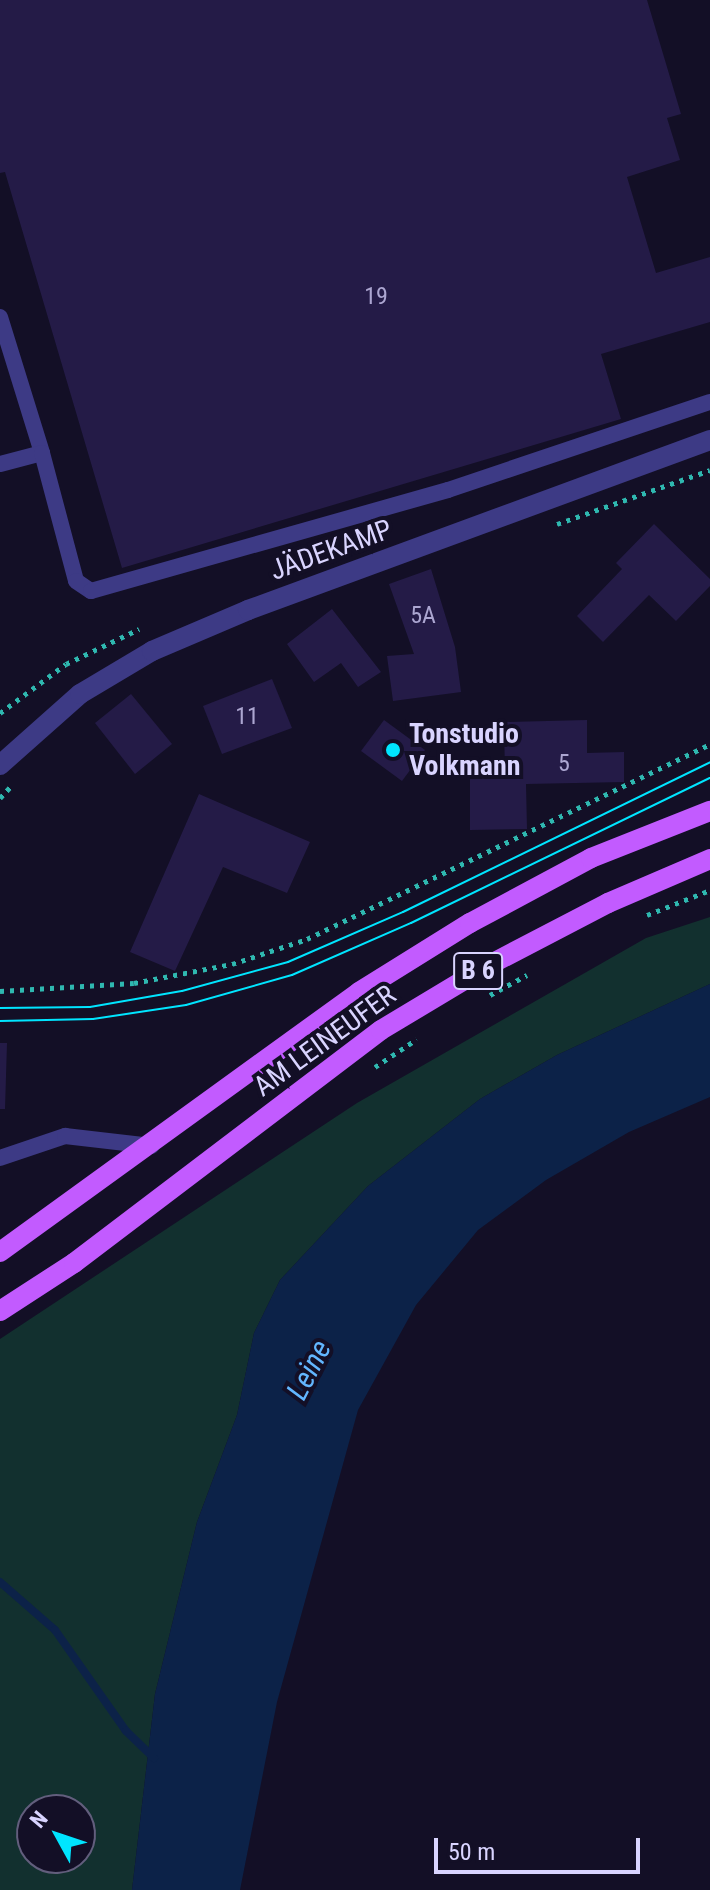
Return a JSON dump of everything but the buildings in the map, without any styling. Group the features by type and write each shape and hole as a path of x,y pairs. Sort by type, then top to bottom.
{"main road":[{"name":"AM LEINEUFER","path":"0,1252 151,1146 359,992 470,923 591,858 710,811"},
{"name":"AM LEINEUFER","path":"0,1311 74,1263 381,1030 502,958 710,859"}],"street":[{"name":"JÄDEKAMP","path":"0,765 80,694 152,651 248,610 710,440"}],"lane":[{"path":"0,317 42,453 76,581 91,591 448,490 710,402"},
{"path":"0,464 42,453"},
{"path":"0,1158 65,1136 151,1146"}],"path":[{"path":"0,713 66,664 93,650"},
{"path":"0,991 134,983 232,964 307,939 710,744"},
{"path":"642,917 710,890"},
{"path":"475,1003 531,973"},
{"path":"361,1077 422,1035"}],"green space":[{"path":"710,917 710,984 557,1055 480,1099 368,1186 280,1280 254,1333 237,1415 197,1522 155,1694 132,1890 0,1890 0,1339 357,1103 646,938"}],"water":[{"name":"Leine","path":"710,984 710,1097 629,1132 546,1180 478,1230 416,1305 358,1410 277,1702 240,1890 132,1890 155,1694 197,1522 237,1415 254,1333 280,1280 368,1186 480,1099 557,1055"}],"waterway":[{"path":"0,1582 55,1630 126,1731 154,1758"}],"tram line":[{"path":"0,1008 90,1007 182,991 288,962 403,912 710,762"},
{"path":"0,1021 93,1019 186,1005 292,975 411,923 710,778"}],"place":[{"name":"Tonstudio Volkmann","path":"393,750"}]}
